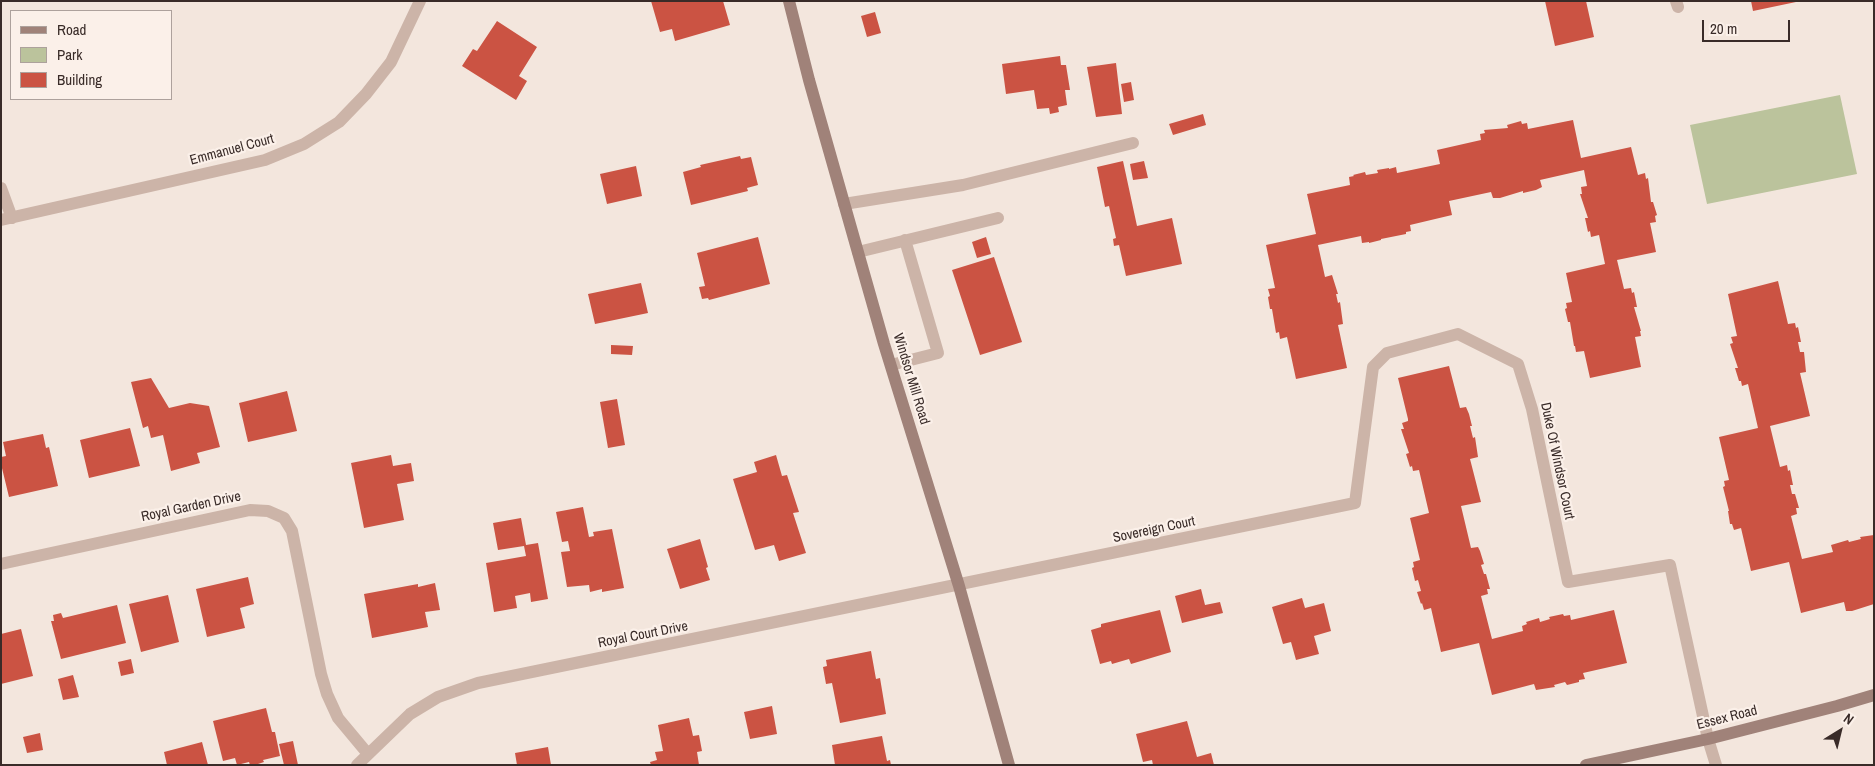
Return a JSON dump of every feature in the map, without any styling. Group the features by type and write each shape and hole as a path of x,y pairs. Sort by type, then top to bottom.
{"main road":[{"name":"Windsor Mill Road","path":"789,1 844,204 959,586 1009,765"},
{"name":"Essex Road","path":"1586,765 1708,739 1874,695"}],"street":[{"name":"Emmanuel Court","path":"1,188 7,219 265,160 304,144 339,122 366,94 391,62 420,1"},
{"path":"844,204 964,185 1133,143"},
{"path":"858,252 998,218"},
{"path":"891,365 938,352 905,240"},
{"name":"Duke Of Windsor Court","path":"1354,504 1373,367 1388,353 1458,334 1518,364 1532,409 1568,582 1670,565 1708,739"},
{"name":"Sovereign Court","path":"959,586 1354,504"},
{"name":"Royal Garden Drive","path":"1,564 250,510 268,511 284,518 292,531 321,674 327,694 338,718 368,754"},
{"name":"Royal Court Drive","path":"357,765 410,714 438,697 478,683 959,586"},
{"path":"1708,739 1716,765"}],"green space":[{"path":"1840,95 1857,174 1707,204 1690,125"}],"building":[{"path":"651,1 723,1 730,25 675,41 672,29 660,32"},
{"path":"1545,1 1586,1 1594,37 1555,46"},
{"path":"1751,1 1796,1 1796,2 1753,11"},
{"path":"875,12 881,33 867,37 861,16"},
{"path":"497,21 537,47 519,76 527,81 516,100 462,66 473,49 477,51"},
{"path":"1060,56 1061,65 1066,65 1070,90 1065,90 1067,105 1058,107 1059,112 1050,114 1049,108 1037,109 1034,90 1006,94 1002,64"},
{"path":"1116,63 1122,114 1096,117 1087,67"},
{"path":"1131,82 1134,100 1124,102 1121,84"},
{"path":"1203,114 1206,125 1173,135 1169,124"},
{"path":"1573,120 1581,158 1631,147 1638,175 1645,173 1646,179 1648,178 1651,202 1653,202 1657,215 1655,216 1656,222 1650,223 1656,252 1617,260 1624,289 1631,288 1632,293 1634,292 1637,307 1634,307 1641,331 1641,336 1635,337 1641,367 1590,378 1584,351 1576,352 1574,346 1570,322 1568,322 1565,309 1567,308 1566,303 1572,302 1566,273 1605,264 1599,235 1591,237 1590,231 1588,232 1585,218 1588,218 1580,194 1582,194 1581,187 1587,186 1584,170 1540,180 1542,187 1523,193 1523,191 1500,198 1493,198 1491,192 1449,201 1452,215 1410,225 1411,231 1406,232 1406,234 1369,243 1362,243 1361,236 1318,245 1325,277 1332,275 1338,294 1336,294 1338,303 1340,302 1343,324 1338,325 1347,368 1296,379 1287,337 1280,339 1279,332 1276,333 1272,309 1270,309 1268,289 1275,288 1266,245 1316,234 1307,194 1350,185 1349,177 1365,172 1366,175 1378,173 1377,170 1396,167 1397,173 1440,164 1437,150 1481,140 1480,134 1485,133 1484,130 1508,128 1507,125 1521,121 1522,124 1527,123 1528,129"},
{"path":"740,156 741,159 751,157 758,185 747,188 748,191 691,205 683,172 701,167 700,165"},
{"path":"1123,161 1137,226 1172,218 1182,264 1126,276 1119,245 1114,246 1113,239 1116,238 1109,206 1105,207 1097,167"},
{"path":"1144,161 1148,178 1133,180 1130,164"},
{"path":"636,166 642,196 607,204 600,174"},
{"path":"758,237 770,284 709,300 708,298 702,299 699,287 705,286 697,253"},
{"path":"986,237 991,254 977,258 972,242"},
{"path":"994,257 1022,342 980,355 952,270"},
{"path":"1778,281 1788,324 1795,323 1796,328 1798,327 1801,342 1798,342 1800,352 1804,352 1806,372 1800,373 1810,416 1770,426 1780,467 1787,465 1788,471 1790,470 1793,485 1790,485 1792,494 1795,494 1799,508 1796,508 1797,514 1791,516 1802,559 1833,552 1831,545 1874,535 1874,604 1852,611 1846,611 1844,602 1801,613 1789,562 1751,571 1741,528 1734,530 1732,524 1730,524 1723,487 1725,486 1724,481 1729,480 1719,437 1758,428 1748,384 1742,386 1735,368 1738,368 1730,344 1733,343 1731,337 1737,336 1728,294"},
{"path":"641,283 648,313 595,324 588,294"},
{"path":"611,345 633,346 632,355 611,354"},
{"path":"1449,366 1460,408 1466,407 1472,426 1470,426 1473,438 1475,437 1478,457 1470,459 1481,502 1461,506 1471,548 1478,547 1480,551 1484,564 1481,565 1484,574 1486,574 1490,589 1487,589 1488,594 1481,596 1492,639 1523,631 1522,626 1527,624 1526,622 1539,618 1540,622 1550,619 1549,617 1563,614 1564,616 1570,615 1571,620 1614,610 1627,663 1583,673 1585,679 1567,685 1565,682 1554,685 1555,687 1536,690 1534,684 1492,695 1479,643 1441,652 1431,608 1424,610 1421,604 1417,592 1421,591 1418,580 1415,581 1412,568 1414,567 1413,562 1420,560 1410,518 1429,513 1419,470 1413,471 1406,454 1409,453 1401,429 1404,429 1402,423 1408,421 1408,419 1398,378"},
{"path":"151,378 169,408 190,403 209,406 220,447 197,453 200,463 171,471 163,435 151,438 148,426 143,428 131,382"},
{"path":"287,391 297,431 248,442 239,403"},
{"path":"617,399 625,445 608,448 600,402"},
{"path":"130,428 140,466 89,478 80,440"},
{"path":"43,434 46,448 49,447 58,486 9,497 1,464 1,457 6,456 3,442"},
{"path":"391,455 393,466 411,463 414,481 397,484 404,520 364,528 351,463"},
{"path":"776,455 782,476 787,475 799,512 793,513 806,553 779,561 774,545 755,550 733,479 757,472 754,462"},
{"path":"583,507 589,537 594,536 593,532 612,529 624,588 602,592 602,589 590,592 589,585 567,587 561,552 570,551 568,541 562,542 556,512"},
{"path":"521,518 526,545 538,543 548,599 531,602 530,593 515,596 517,608 494,612 486,563 526,556 524,546 498,550 493,523"},
{"path":"700,539 710,580 680,589 667,549"},
{"path":"248,577 254,604 240,608 245,628 207,637 196,589"},
{"path":"435,583 440,610 425,612 428,627 372,638 364,594 418,584 418,587"},
{"path":"1201,589 1205,605 1220,602 1223,613 1182,623 1175,596"},
{"path":"168,595 179,642 141,652 129,604"},
{"path":"1302,598 1305,608 1324,603 1331,631 1314,636 1319,654 1296,660 1291,642 1283,644 1272,607"},
{"path":"117,605 126,643 61,659 51,621 54,621 53,615 61,613 63,618"},
{"path":"1160,610 1171,652 1131,664 1129,659 1112,664 1111,661 1100,664 1091,630 1101,627 1101,624"},
{"path":"21,629 33,676 1,684 1,634"},
{"path":"871,651 876,679 880,678 886,714 840,723 832,683 826,684 823,667 827,666 826,660"},
{"path":"131,659 134,673 121,676 118,662"},
{"path":"73,675 79,697 63,700 58,679"},
{"path":"772,706 777,734 750,739 744,712"},
{"path":"266,708 272,732 275,732 280,756 263,760 264,762 255,765 250,765 249,762 237,765 235,758 223,761 213,721"},
{"path":"689,718 693,736 699,735 702,751 697,752 699,765 651,765 650,762 657,760 655,752 663,751 658,725"},
{"path":"1187,721 1197,757 1211,753 1214,765 1153,765 1152,760 1143,762 1136,734"},
{"path":"40,733 43,750 27,753 23,737"},
{"path":"882,736 887,761 890,760 891,765 835,765 832,745"},
{"path":"293,741 298,765 284,765 279,744"},
{"path":"202,742 208,765 167,765 164,752"},
{"path":"548,747 551,765 517,765 515,753"}]}
